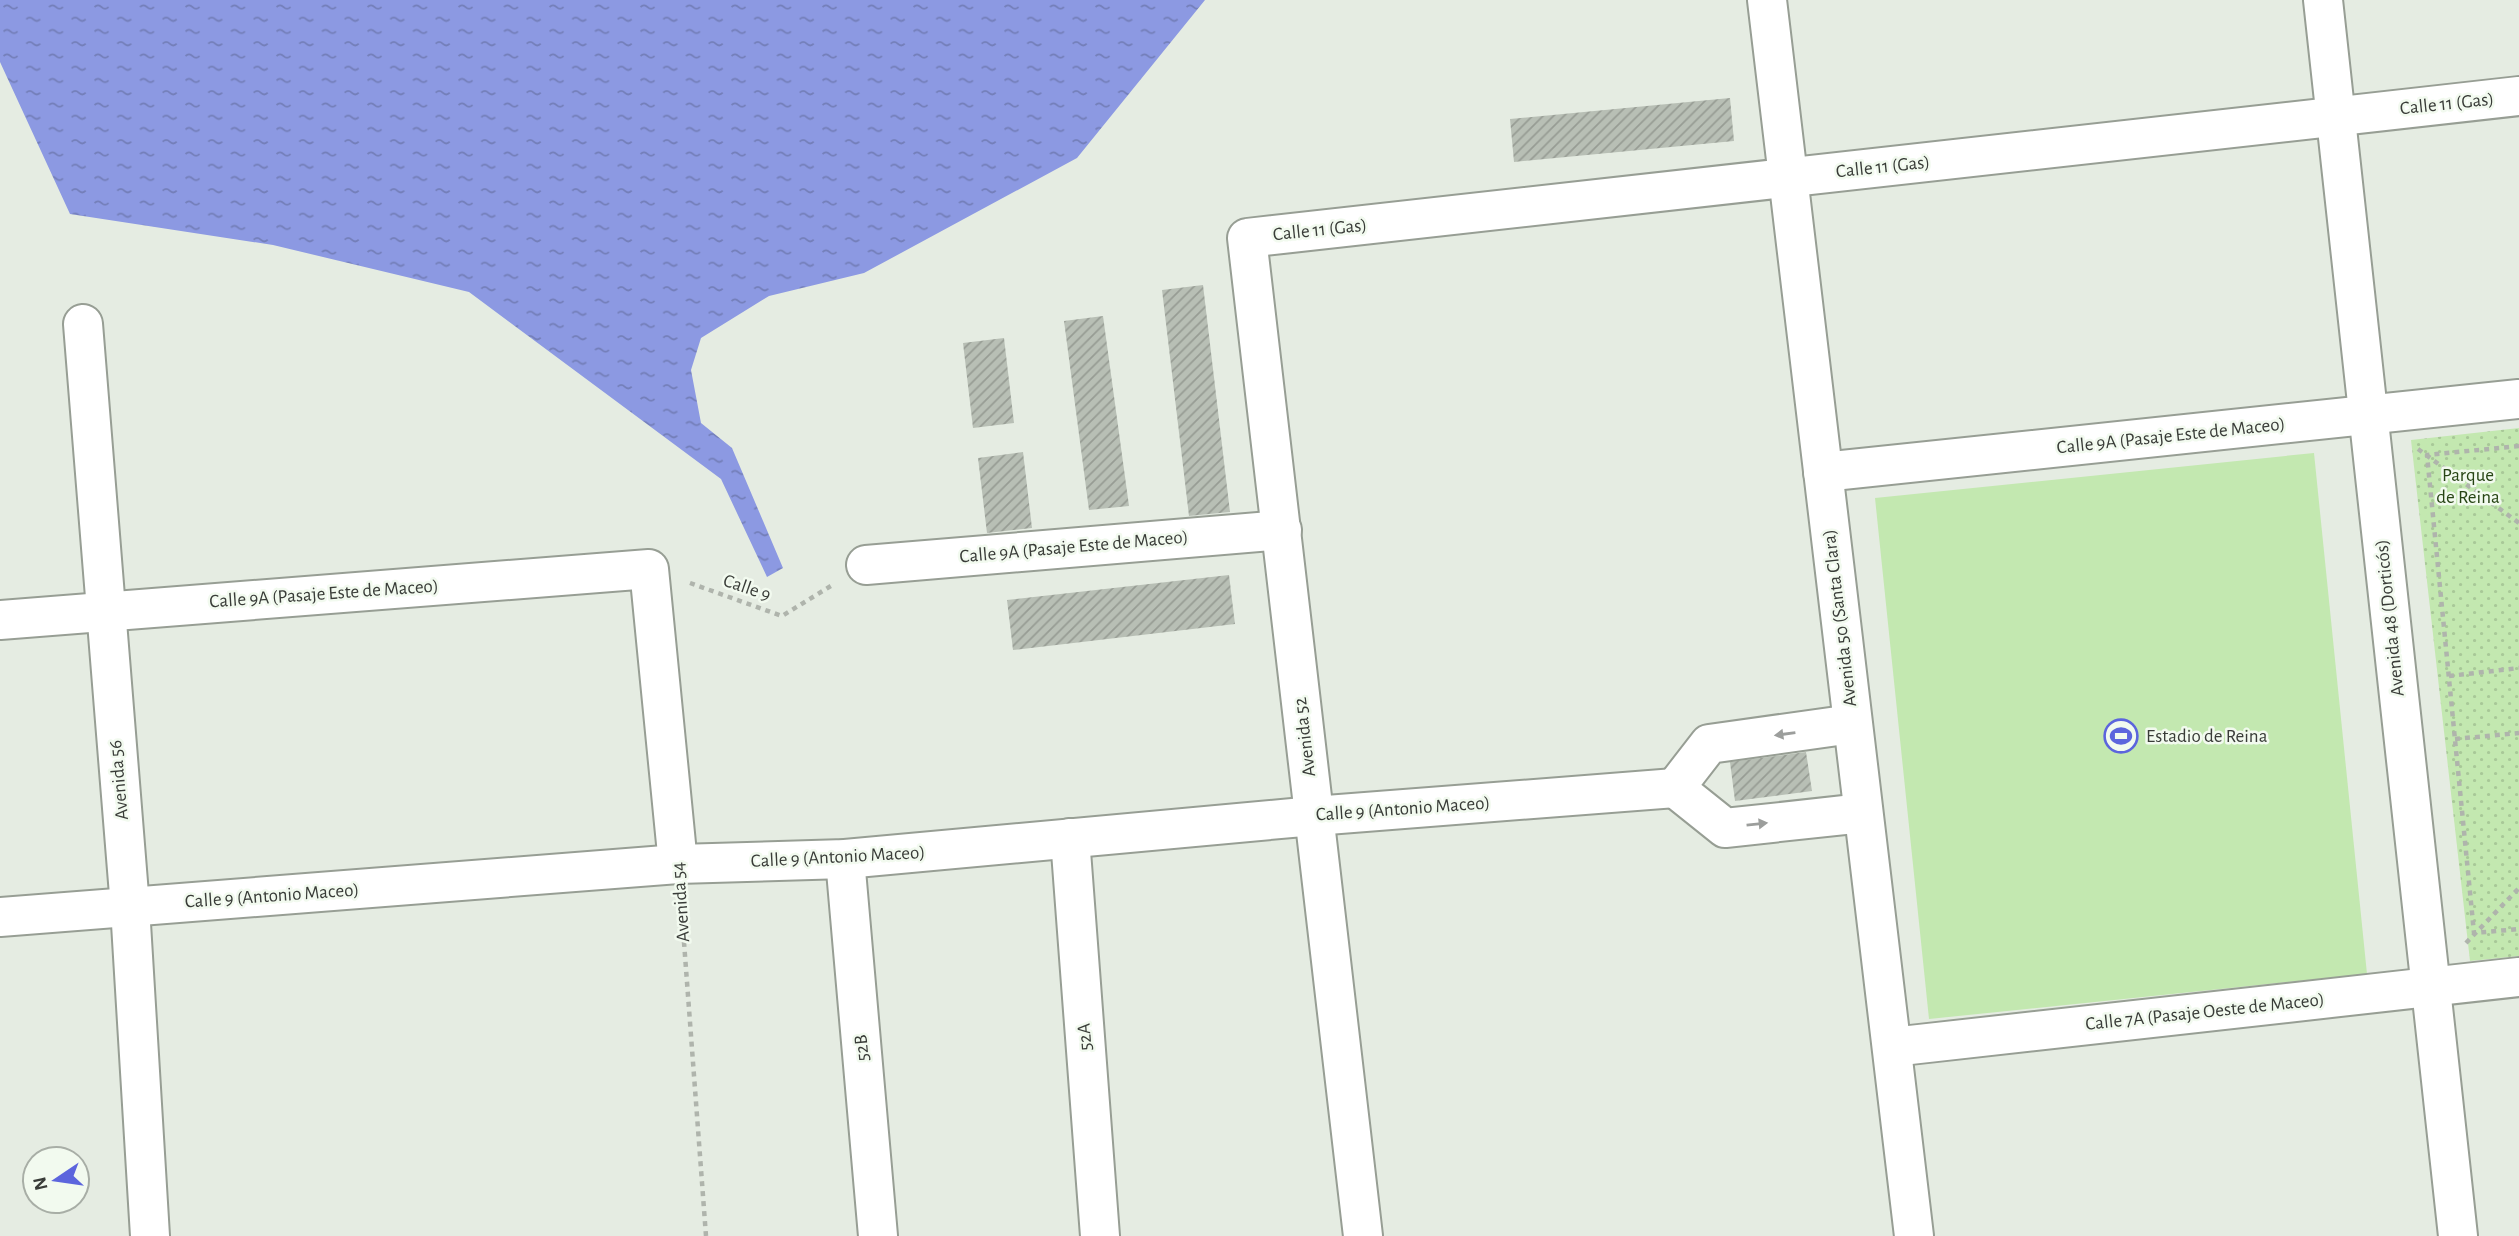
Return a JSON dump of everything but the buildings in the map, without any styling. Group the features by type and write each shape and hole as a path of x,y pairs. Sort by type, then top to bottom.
{"street":[{"name":"Avenida 50 (Santa Clara)","path":"1767,0 1914,1236"},
{"name":"Avenida 48 (Dorticós)","path":"2323,0 2458,1236"},
{"name":"Calle 11 (Gas)","path":"1247,238 2519,96"},
{"name":"Avenida 52","path":"1247,238 1363,1236"},
{"name":"Avenida 56","path":"83,324 130,907 150,1236"},
{"name":"Calle 9A (Pasaje Este de Maceo)","path":"1823,472 2519,399"},
{"name":"Calle 9A (Pasaje Este de Maceo)","path":"866,565 1282,530"},
{"name":"Calle 9A (Pasaje Este de Maceo)","path":"0,620 649,569"},
{"name":"Avenida 54","path":"649,569 678,864"},
{"path":"1852,724 1709,744 1675,788 1725,828 1863,813"},
{"name":"Calle 9 (Antonio Maceo)","path":"0,917 678,864 845,859 1314,816 1675,788"},
{"name":"52A","path":"1070,838 1100,1236"},
{"name":"52B","path":"845,859 878,1236"},
{"name":"Calle 7A (Pasaje Oeste de Maceo)","path":"1892,1047 2519,977"}],"path":[{"path":"2427,455 2519,446"},
{"path":"2417,448 2519,523"},
{"path":"2427,455 2474,933"},
{"name":"Calle 9","path":"649,569 782,615 866,565"},
{"path":"2449,676 2519,667"},
{"path":"2455,739 2519,733"},
{"name":"Avenida 54","path":"678,864 706,1236"},
{"path":"2431,987 2474,933 2519,888"},
{"path":"2474,933 2519,929"}],"green space":[{"name":"Parque de Reina","path":"2519,428 2519,956 2470,961 2411,440"},
{"name":"Estadio de Reina","path":"2314,453 2367,974 1929,1019 1875,498"}],"water":[{"path":"0,0 1205,0 1077,158 864,273 769,296 701,338 691,370 701,423 732,448 783,568 767,577 721,479 469,292 273,245 70,214 0,62"}],"place":[{"name":"Estadio de Reina","path":"2121,736"}]}
